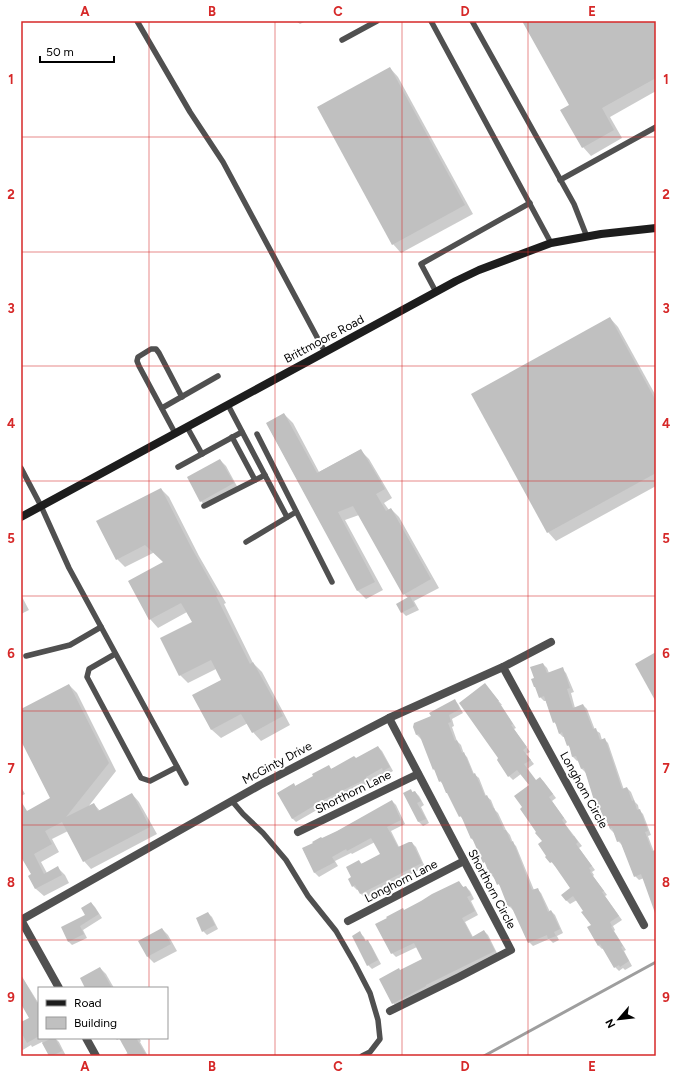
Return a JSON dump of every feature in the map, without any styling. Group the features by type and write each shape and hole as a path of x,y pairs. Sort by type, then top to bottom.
{"main road":[{"name":"Brittmoore Road","path":"21,517 479,270 551,243 656,228"}],"street":[{"name":"McGinty Drive","path":"21,920 260,785 389,718 503,667 551,642"},
{"name":"Longhorn Circle","path":"503,667 644,924"},
{"name":"Shorthorn Circle","path":"389,718 511,950 390,1011"},
{"name":"Shorthorn Lane","path":"298,832 418,774"},
{"name":"Longhorn Lane","path":"348,921 464,861"},
{"path":"21,920 58,987"},
{"path":"87,1039 96,1056"}],"lane":[{"path":"137,21 190,112 223,162 325,352"},
{"path":"342,40 377,21"},
{"path":"431,21 551,243"},
{"path":"472,21 574,204 587,237"},
{"path":"560,180 656,127"},
{"path":"436,292 421,264 530,203"},
{"path":"175,433 139,366 137,361 138,357 151,349 156,349 182,397"},
{"path":"162,408 218,376"},
{"path":"228,405 287,517"},
{"path":"187,427 202,454"},
{"path":"178,467 242,432"},
{"path":"257,434 332,582"},
{"path":"232,437 255,480"},
{"path":"21,468 41,506 69,568 186,783"},
{"path":"204,506 265,474"},
{"path":"246,542 296,512"},
{"path":"26,656 70,645 101,627"},
{"path":"115,654 89,669 87,677 141,778 150,781 177,767"},
{"path":"232,801 263,833 286,860 308,896 336,931 370,993 378,1020 380,1039 370,1052 362,1056"}],"building":[{"path":"522,21 656,21 656,78 602,108 614,130 582,148 560,110 569,105"},
{"path":"390,67 465,205 392,245 317,107"},
{"path":"610,317 656,401 656,473 547,533 471,394"},
{"path":"284,413 317,473 361,449 385,489 376,494 386,511 391,508 431,579 403,595 353,506 338,512 375,582 357,591 266,423"},
{"path":"220,459 234,483 200,502 187,477"},
{"path":"161,488 191,547 218,595 216,596 250,664 253,662 283,716 252,733 241,714 211,730 192,695 221,680 211,660 179,676 160,638 192,622 181,603 149,620 128,581 163,562 145,545 116,560 96,521"},
{"path":"410,596 415,606 401,613 396,604"},
{"path":"656,652 656,702 635,664"},
{"path":"543,663 547,673 563,667 570,688 567,689 573,708 583,704 593,729 596,728 600,740 605,738 622,789 627,787 632,801 634,800 637,810 640,809 648,831 645,832 652,851 656,850 656,913 641,874 634,877 620,841 617,842 612,828 610,829 599,806 596,807 584,768 581,769 576,756 572,757 569,745 567,746 562,732 559,734 555,722 553,723 544,696 539,698 534,687 531,679 534,678 530,667"},
{"path":"485,683 499,701 513,724 511,725 527,747 523,750 531,760 524,764 536,780 540,777 553,794 549,797 564,818 562,820 578,842 576,844 592,866 589,868 591,871 590,872 604,891 602,892 619,916 610,922 611,927 623,946 621,947 629,961 620,967 619,965 614,968 600,944 598,946 587,927 591,925 581,912 583,911 573,896 566,901 561,895 570,888 552,862 550,863 545,857 546,856 538,844 542,841 535,833 536,832 520,809 522,807 514,796 529,785 517,770 508,777 497,760 498,758 459,703"},
{"path":"69,684 109,763 66,817 94,803 98,811 132,793 150,827 83,862 62,822 45,831 52,844 34,854 44,874 58,866 62,875 35,889 28,876 31,874 21,857 21,801 27,811 50,798 21,741 21,709"},
{"path":"455,699 460,709 449,715 451,722 448,723 455,741 457,740 462,753 464,752 473,774 475,773 485,796 487,795 504,830 506,830 511,842 513,841 532,890 538,888 548,912 551,910 560,929 554,932 556,936 548,939 547,935 528,943 511,906 508,907 499,884 497,885 492,873 489,874 485,862 483,863 461,816 459,817 441,781 439,782 419,734 416,735 413,727 414,723 431,716 429,713"},
{"path":"378,746 390,767 383,771 382,768 366,777 366,779 325,799 292,819 277,793 294,783 295,786 313,776 312,774 329,765 331,769 354,756 356,758"},
{"path":"411,789 412,792 415,791 421,801 417,803 426,819 418,822 403,793"},
{"path":"392,800 401,820 387,827 398,847 412,842 422,863 360,894 355,885 352,887 348,879 351,877 346,867 359,860 361,864 380,854 371,838 332,857 335,862 314,873 302,848 321,837 322,838 337,831"},
{"path":"459,881 463,887 466,886 471,895 467,897 475,911 462,918 472,937 484,930 495,951 426,985 392,1004 379,979 399,968 400,970 422,959 414,943 391,954 375,924 403,908 404,910"},
{"path":"91,902 99,914 80,926 84,934 68,942 61,927 85,915 81,908"},
{"path":"208,912 215,925 202,932 196,918"},
{"path":"162,928 171,944 147,957 138,941"},
{"path":"360,931 365,941 368,940 378,960 367,966 352,936"},
{"path":"100,967 111,987 84,987 80,978"},
{"path":"21,975 38,1004 38,1037 27,1043 21,1032 21,1022 29,1018 21,1004"},
{"path":"50,1039 56,1039 62,1051 49,1056 42,1043"},
{"path":"120,1039 137,1039 147,1056 129,1056"}],"waterway":[{"path":"484,1056 656,962"}]}
